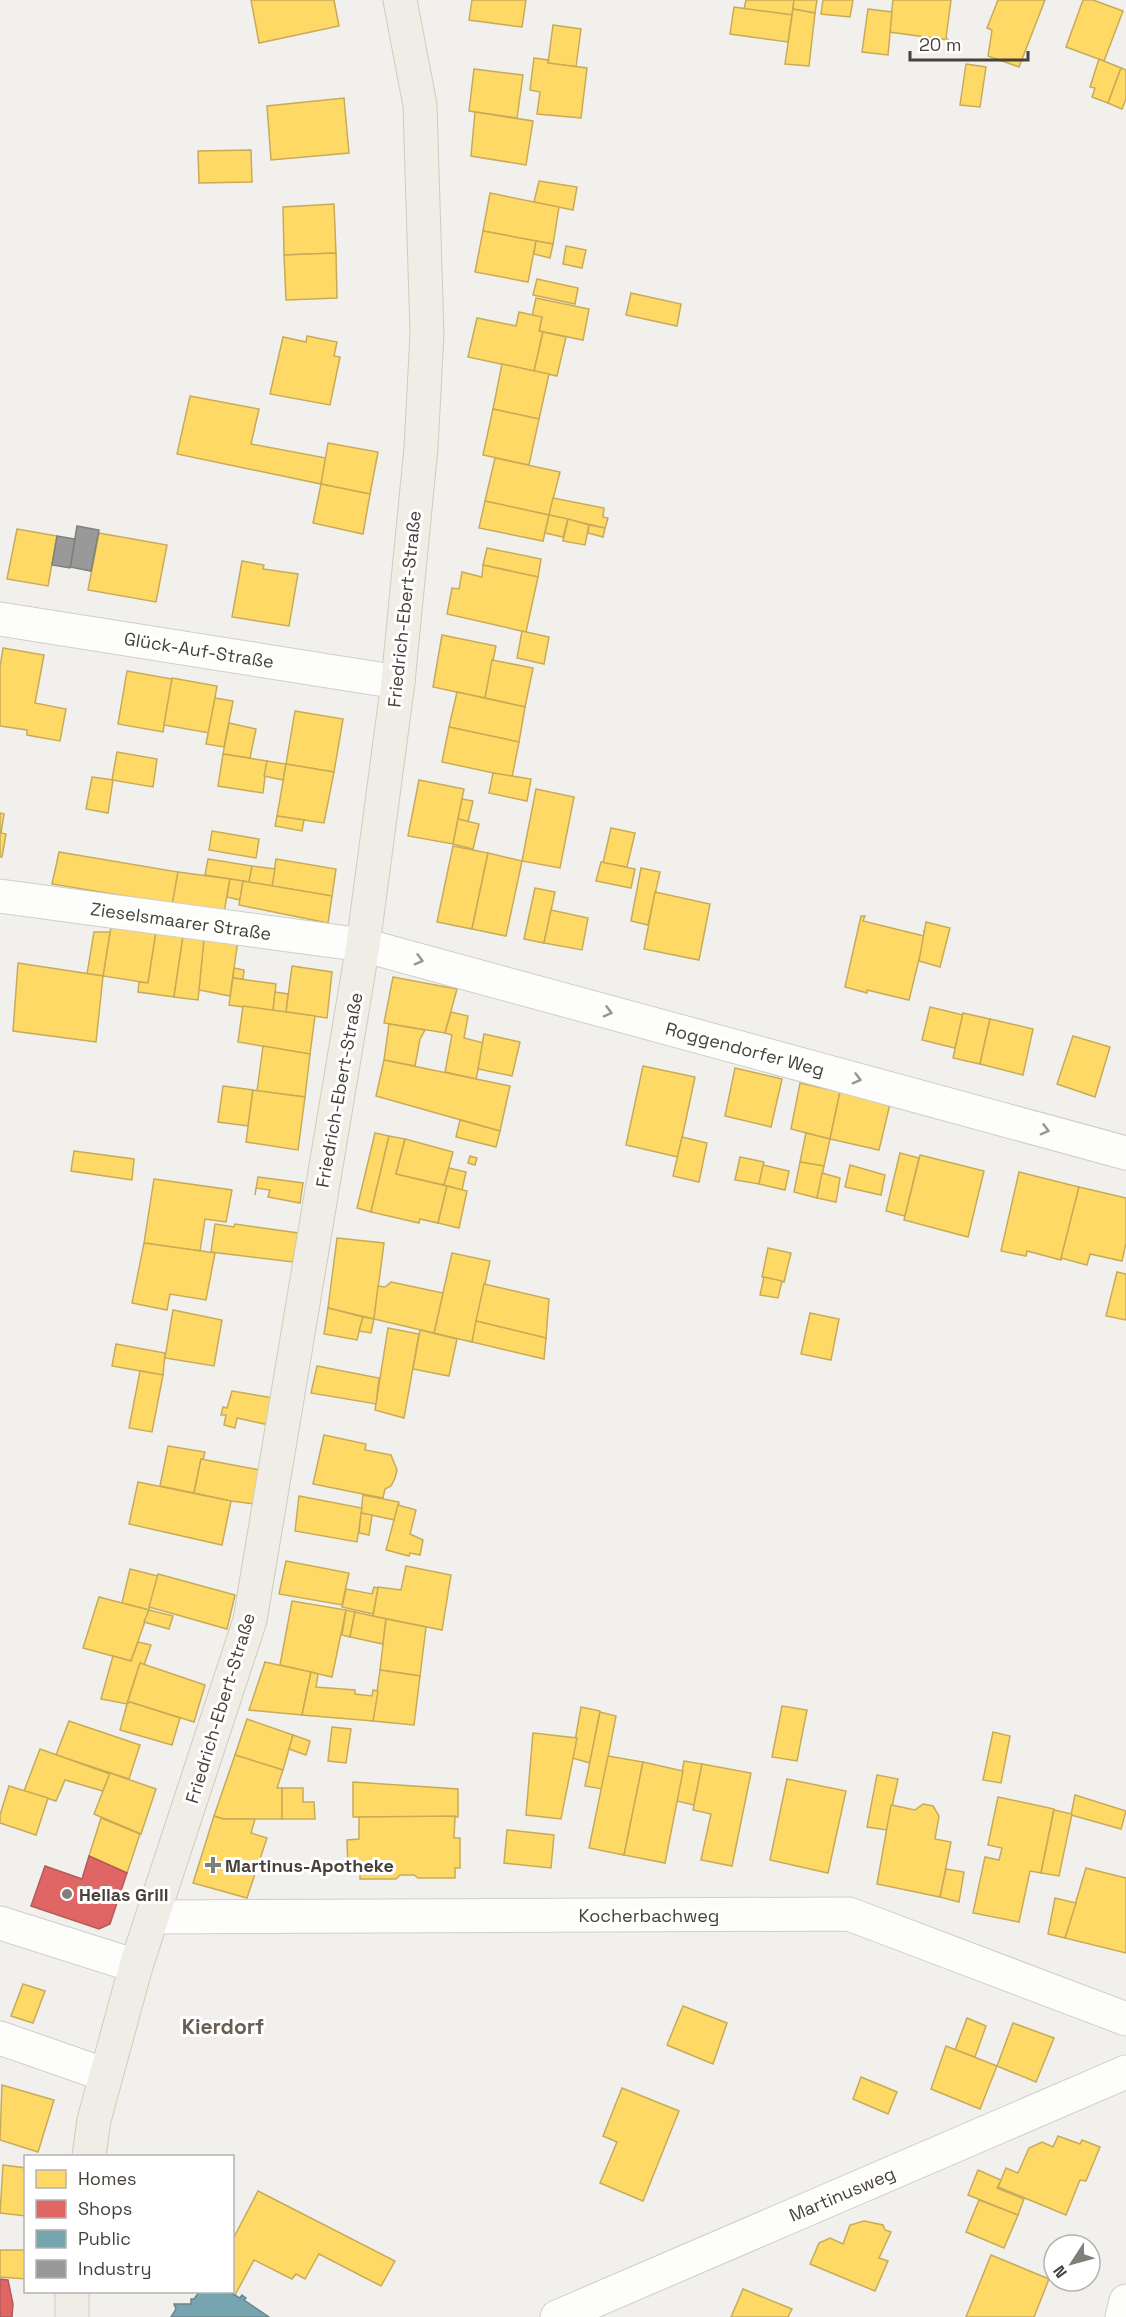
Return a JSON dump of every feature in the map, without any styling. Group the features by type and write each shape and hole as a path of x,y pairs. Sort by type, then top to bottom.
{"main road":[{"name":"Friedrich-Ebert-Straße","path":"89,2155 94,2120 136,1966 250,1620 363,945 398,682 421,448 426,334 420,105 400,0"},
{"path":"72,2293 72,2317"}],"street":[{"name":"Glück-Auf-Straße","path":"0,619 398,682"},
{"name":"Zieselsmaarer Straße","path":"0,896 363,945"},
{"name":"Roggendorfer Weg","path":"363,945 1126,1152"},
{"name":"Kocherbachweg","path":"154,1917 849,1914 1126,2019"},
{"path":"0,1923 136,1966"},
{"path":"0,2038 106,2075"},
{"name":"Martinusweg","path":"557,2317 1126,2072"},
{"path":"1122,2317 1126,2301"}],"building: Homes":[{"path":"251,0 334,0 339,26 259,43"},
{"path":"472,0 526,0 522,27 469,20"},
{"path":"746,0 794,0 792,15 744,9"},
{"path":"794,0 817,0 815,13 793,9"},
{"path":"823,0 853,0 850,17 821,14"},
{"path":"893,0 951,0 946,38 949,40 889,32"},
{"path":"998,0 1045,0 1019,67 988,56 992,30 987,28"},
{"path":"1083,0 1093,0 1123,11 1104,61 1066,47"},
{"path":"734,7 792,15 788,42 730,34"},
{"path":"793,9 815,13 809,66 785,64"},
{"path":"868,9 892,12 888,55 862,52"},
{"path":"553,25 581,29 576,67 548,63"},
{"path":"534,58 548,60 548,63 587,68 581,118 537,114 540,92 530,90"},
{"path":"1099,59 1121,68 1108,103 1092,97 1095,88 1090,87"},
{"path":"966,64 986,67 980,107 960,105"},
{"path":"1121,68 1126,70 1126,99 1122,109 1108,103"},
{"path":"474,69 523,75 517,118 469,111"},
{"path":"344,98 349,153 271,160 267,106"},
{"path":"475,112 533,121 526,165 471,156"},
{"path":"251,150 252,182 199,183 198,151"},
{"path":"539,181 577,187 573,210 534,202"},
{"path":"490,193 559,207 553,244 483,231"},
{"path":"334,204 336,253 284,255 283,207"},
{"path":"483,231 536,241 528,282 475,272"},
{"path":"536,241 553,244 550,258 534,254"},
{"path":"566,246 586,250 582,268 563,264"},
{"path":"336,253 337,298 286,300 284,255"},
{"path":"537,279 578,288 575,304 533,295"},
{"path":"631,293 681,304 677,326 626,315"},
{"path":"536,298 589,309 583,340 539,331 542,317 532,316"},
{"path":"519,312 542,317 539,331 543,332 534,371 468,357 477,318 516,326"},
{"path":"543,332 566,337 557,376 534,371"},
{"path":"307,336 337,342 334,356 340,357 330,405 270,394 283,337 306,342"},
{"path":"502,364 549,374 539,419 493,409"},
{"path":"190,396 259,409 251,444 326,458 321,484 177,454"},
{"path":"493,409 539,419 529,465 483,455"},
{"path":"328,443 378,452 370,494 321,484"},
{"path":"495,458 560,472 549,515 485,501"},
{"path":"321,484 370,494 363,534 313,523"},
{"path":"553,498 604,508 603,517 608,518 605,528 549,515"},
{"path":"485,501 549,515 543,541 479,528"},
{"path":"549,515 568,519 563,537 545,533"},
{"path":"568,519 589,525 585,545 563,541"},
{"path":"589,525 605,528 603,537 588,533"},
{"path":"17,529 57,536 48,586 7,579"},
{"path":"99,533 167,545 156,602 88,590"},
{"path":"487,548 541,559 538,577 483,565"},
{"path":"242,561 264,565 263,569 298,574 289,626 232,617"},
{"path":"483,565 538,577 526,632 447,614 452,588 459,589 462,572 482,577"},
{"path":"522,631 549,637 544,664 517,658"},
{"path":"442,635 496,646 485,698 433,687"},
{"path":"3,648 44,655 35,703 66,709 60,741 27,735 27,730 0,726 0,667"},
{"path":"492,660 533,668 525,707 485,698"},
{"path":"127,671 172,679 163,732 118,724"},
{"path":"172,678 217,686 209,733 164,725"},
{"path":"457,692 525,707 519,742 449,727"},
{"path":"215,698 233,701 224,747 206,744"},
{"path":"295,711 343,719 334,772 286,764"},
{"path":"229,723 256,729 250,758 223,754"},
{"path":"449,727 519,742 512,777 442,762"},
{"path":"117,752 157,759 153,787 112,780"},
{"path":"223,754 267,761 263,793 218,786"},
{"path":"267,761 286,764 283,780 264,776"},
{"path":"286,764 334,772 324,823 277,816"},
{"path":"493,773 531,779 527,801 489,793"},
{"path":"92,777 113,780 108,813 86,809"},
{"path":"419,780 464,789 453,844 408,836"},
{"path":"536,789 574,797 560,868 522,861"},
{"path":"462,799 473,801 468,822 458,819"},
{"path":"0,813 4,814 1,833 6,834 2,857 0,857"},
{"path":"277,816 304,820 302,831 275,826"},
{"path":"458,819 479,824 473,849 453,844"},
{"path":"611,828 635,833 627,867 603,863"},
{"path":"212,831 259,839 256,858 209,850"},
{"path":"453,846 488,853 472,929 437,922"},
{"path":"59,852 178,872 173,904 52,884"},
{"path":"488,853 522,861 506,936 472,929"},
{"path":"208,859 252,866 249,882 205,875"},
{"path":"276,859 336,869 332,896 272,886"},
{"path":"601,862 635,869 631,888 596,881"},
{"path":"252,866 275,869 272,886 249,882"},
{"path":"641,868 660,872 648,925 631,921"},
{"path":"178,872 230,879 224,913 172,905"},
{"path":"230,879 243,881 240,900 227,897"},
{"path":"243,881 332,896 328,923 239,905"},
{"path":"535,888 555,892 544,943 524,939"},
{"path":"655,892 710,904 699,960 644,949"},
{"path":"551,910 588,918 582,950 544,943"},
{"path":"861,916 865,916 863,921 924,936 924,931 926,931 909,1000 845,987"},
{"path":"926,922 950,928 940,967 919,961"},
{"path":"111,927 156,932 148,983 103,976"},
{"path":"94,932 110,932 103,976 87,974"},
{"path":"156,932 183,936 174,997 138,992 139,982 148,983"},
{"path":"204,935 238,940 230,996 199,990"},
{"path":"183,936 204,939 198,1000 174,997"},
{"path":"18,963 103,976 96,1042 13,1031"},
{"path":"292,966 332,972 327,1018 286,1012"},
{"path":"234,968 244,970 243,979 233,978"},
{"path":"393,977 457,989 445,1033 384,1023"},
{"path":"233,978 276,984 273,1011 229,1005"},
{"path":"275,992 288,994 286,1012 273,1011"},
{"path":"243,1006 315,1016 310,1054 238,1042"},
{"path":"930,1007 963,1015 955,1048 922,1040"},
{"path":"451,1012 468,1016 464,1038 484,1043 476,1079 445,1072 452,1035 445,1033"},
{"path":"963,1013 990,1019 980,1064 953,1058"},
{"path":"990,1019 1033,1029 1023,1075 980,1064"},
{"path":"389,1024 425,1030 420,1039 415,1066 384,1060"},
{"path":"484,1034 520,1042 512,1076 478,1069"},
{"path":"1073,1036 1110,1047 1095,1097 1057,1084"},
{"path":"263,1046 310,1054 305,1097 257,1091"},
{"path":"384,1060 510,1086 500,1131 376,1096"},
{"path":"643,1066 695,1077 678,1157 626,1145"},
{"path":"735,1068 782,1079 771,1127 725,1116"},
{"path":"800,1083 840,1092 830,1139 791,1129"},
{"path":"223,1086 253,1090 248,1126 218,1122"},
{"path":"253,1090 305,1097 298,1150 246,1142"},
{"path":"840,1092 890,1104 879,1150 830,1139"},
{"path":"460,1120 500,1131 496,1147 456,1137"},
{"path":"375,1133 389,1136 371,1212 357,1208"},
{"path":"806,1133 830,1139 824,1166 800,1162"},
{"path":"389,1136 405,1139 396,1174 447,1186 438,1223 420,1219 419,1223 371,1212"},
{"path":"682,1137 707,1143 699,1182 673,1176"},
{"path":"405,1139 453,1152 444,1185 396,1174"},
{"path":"74,1151 134,1159 132,1180 71,1171"},
{"path":"900,1153 919,1158 905,1216 886,1211"},
{"path":"920,1155 984,1171 968,1237 904,1220"},
{"path":"470,1156 477,1158 475,1165 468,1163"},
{"path":"740,1157 764,1162 759,1184 735,1180"},
{"path":"800,1162 824,1166 817,1198 794,1192"},
{"path":"763,1165 789,1171 785,1190 759,1184"},
{"path":"850,1165 885,1175 881,1195 845,1187"},
{"path":"449,1168 466,1172 462,1190 444,1185"},
{"path":"1019,1172 1079,1187 1061,1260 1027,1251 1026,1256 1001,1251"},
{"path":"822,1173 840,1178 836,1202 817,1198"},
{"path":"258,1177 303,1183 300,1203 268,1197 270,1190 256,1188"},
{"path":"154,1179 232,1190 226,1222 205,1219 200,1251 144,1243"},
{"path":"447,1186 467,1191 459,1228 438,1223"},
{"path":"1079,1187 1126,1198 1126,1243 1122,1261 1090,1254 1087,1265 1061,1258"},
{"path":"215,1224 234,1227 235,1224 298,1233 293,1262 211,1252"},
{"path":"337,1238 384,1243 374,1319 328,1308"},
{"path":"144,1243 215,1253 206,1300 170,1294 167,1310 132,1303"},
{"path":"768,1248 791,1253 784,1282 762,1277"},
{"path":"452,1253 490,1261 472,1342 434,1333"},
{"path":"1117,1272 1126,1274 1126,1320 1106,1316"},
{"path":"764,1277 782,1281 778,1298 760,1295"},
{"path":"391,1282 443,1293 434,1333 374,1319 378,1286 385,1287"},
{"path":"484,1284 549,1299 546,1338 476,1321"},
{"path":"328,1308 363,1317 357,1340 324,1334"},
{"path":"173,1310 222,1320 214,1366 165,1358"},
{"path":"810,1313 839,1319 831,1360 801,1354"},
{"path":"363,1317 374,1319 371,1333 359,1331"},
{"path":"476,1321 546,1338 544,1359 472,1342"},
{"path":"388,1328 419,1334 404,1418 375,1410"},
{"path":"420,1330 457,1339 449,1376 413,1369"},
{"path":"116,1344 165,1353 163,1375 112,1366"},
{"path":"317,1366 379,1378 376,1404 311,1393"},
{"path":"140,1371 163,1375 152,1432 129,1428"},
{"path":"232,1391 274,1398 269,1425 237,1418 235,1428 224,1425 226,1415 221,1415 223,1407 227,1408"},
{"path":"324,1435 366,1444 365,1450 391,1455 397,1470 391,1486 385,1489 383,1498 313,1484"},
{"path":"168,1446 205,1452 203,1460 201,1459 194,1493 160,1486"},
{"path":"201,1459 260,1470 254,1504 194,1493"},
{"path":"138,1482 231,1501 222,1545 129,1524"},
{"path":"363,1495 399,1502 395,1520 361,1513"},
{"path":"299,1496 362,1508 357,1542 295,1531"},
{"path":"398,1505 416,1510 410,1534 423,1540 420,1555 410,1553 409,1556 386,1550"},
{"path":"361,1513 372,1515 369,1535 359,1533"},
{"path":"286,1561 349,1573 342,1605 279,1594"},
{"path":"406,1566 451,1575 442,1630 373,1616 378,1587 401,1590"},
{"path":"130,1569 158,1576 149,1610 122,1603"},
{"path":"158,1574 235,1595 227,1629 149,1607"},
{"path":"374,1587 378,1588 373,1614 342,1607 346,1589 372,1594"},
{"path":"99,1597 149,1610 131,1661 83,1648"},
{"path":"292,1601 346,1610 332,1677 280,1665"},
{"path":"149,1610 173,1616 169,1629 144,1622"},
{"path":"346,1610 355,1612 350,1637 342,1635"},
{"path":"355,1612 386,1619 383,1644 350,1637"},
{"path":"386,1619 426,1627 420,1676 380,1670"},
{"path":"138,1642 151,1645 144,1665 140,1663 127,1704 101,1699 113,1656 131,1661"},
{"path":"265,1662 311,1672 302,1715 249,1710"},
{"path":"140,1663 205,1685 194,1722 130,1702 127,1704"},
{"path":"380,1670 420,1676 414,1725 373,1721"},
{"path":"311,1672 318,1674 316,1687 355,1690 355,1694 372,1696 373,1690 378,1691 373,1721 302,1715"},
{"path":"130,1702 180,1718 172,1745 120,1730 127,1704"},
{"path":"782,1706 807,1710 797,1761 772,1757"},
{"path":"581,1707 600,1711 590,1763 572,1758"},
{"path":"600,1712 616,1716 602,1789 585,1786"},
{"path":"247,1719 293,1735 283,1770 235,1755"},
{"path":"69,1721 140,1745 129,1779 56,1755"},
{"path":"332,1727 351,1729 346,1763 328,1761"},
{"path":"993,1732 1010,1736 1001,1783 983,1780"},
{"path":"533,1733 577,1738 561,1819 526,1815"},
{"path":"293,1735 310,1741 306,1755 289,1749"},
{"path":"40,1749 110,1774 103,1791 65,1780 56,1801 24,1791"},
{"path":"235,1755 283,1770 277,1788 282,1788 282,1819 223,1819 214,1816"},
{"path":"608,1756 643,1762 624,1855 589,1848"},
{"path":"684,1761 702,1764 694,1805 677,1801"},
{"path":"643,1762 683,1771 665,1863 624,1855"},
{"path":"702,1764 751,1773 732,1866 701,1860 711,1814 693,1810"},
{"path":"110,1773 156,1789 141,1834 94,1814"},
{"path":"877,1775 898,1779 887,1830 867,1827"},
{"path":"787,1779 846,1791 828,1873 770,1860"},
{"path":"353,1782 458,1789 458,1817 353,1817"},
{"path":"9,1786 48,1798 36,1835 0,1823 0,1815"},
{"path":"282,1788 303,1788 303,1802 314,1802 315,1819 282,1819"},
{"path":"1075,1795 1126,1811 1121,1829 1071,1815"},
{"path":"998,1797 1054,1809 1041,1873 1030,1871 1019,1922 973,1913 985,1857 999,1860 1002,1848 988,1845"},
{"path":"923,1804 933,1806 939,1816 935,1839 951,1842 940,1897 877,1884 891,1805 915,1810"},
{"path":"1054,1810 1072,1814 1059,1876 1041,1873"},
{"path":"214,1816 223,1819 255,1819 251,1833 267,1838 247,1898 193,1883"},
{"path":"455,1816 454,1838 460,1838 460,1868 455,1868 455,1878 418,1878 414,1875 400,1875 396,1879 360,1879 360,1870 348,1869 347,1840 359,1839 359,1817"},
{"path":"101,1818 140,1834 127,1873 89,1856"},
{"path":"507,1830 554,1835 551,1868 504,1863"},
{"path":"1086,1868 1126,1878 1126,1953 1065,1938"},
{"path":"946,1869 964,1872 959,1902 940,1897"},
{"path":"1055,1898 1076,1903 1065,1938 1048,1934"},
{"path":"23,1984 45,1991 33,2023 11,2016"},
{"path":"683,2006 727,2023 713,2064 667,2045"},
{"path":"967,2018 986,2026 975,2057 955,2050"},
{"path":"1013,2023 1054,2038 1036,2082 997,2066"},
{"path":"946,2046 997,2066 980,2109 931,2089"},
{"path":"861,2077 897,2092 888,2114 853,2099"},
{"path":"2,2085 54,2100 38,2152 0,2140"},
{"path":"622,2088 679,2111 643,2201 600,2183 617,2142 603,2136"},
{"path":"1058,2136 1080,2144 1082,2140 1100,2147 1086,2181 1080,2180 1066,2215 998,2187 1006,2168 1018,2173 1029,2148 1042,2142 1053,2147"},
{"path":"3,2165 24,2168 24,2216 0,2213"},
{"path":"978,2170 1001,2180 997,2188 1024,2199 1018,2215 968,2195"},
{"path":"258,2191 395,2261 381,2286 319,2254 305,2279 296,2274 292,2279 254,2260 235,2295 231,2293 234,2293 234,2237"},
{"path":"979,2200 1018,2215 1004,2248 966,2232"},
{"path":"864,2221 883,2225 885,2230 891,2232 879,2258 888,2261 875,2291 810,2264 819,2243 830,2238 843,2244 850,2225"},
{"path":"0,2250 24,2250 24,2279 0,2277"},
{"path":"991,2255 1042,2276 1043,2293 1034,2317 966,2317"},
{"path":"743,2289 792,2309 788,2317 731,2317"}],"building: Shops":[{"path":"89,1856 127,1873 110,1924 99,1929 31,1906 45,1866 82,1879"},
{"path":"0,2279 8,2280 13,2304 12,2317 0,2317"}],"building: Public":[{"path":"198,2293 231,2293 240,2298 242,2295 246,2298 244,2300 269,2317 171,2317 176,2309 174,2304 191,2304 191,2299 194,2299"}],"building: Industry":[{"path":"77,526 99,530 91,571 70,567"},
{"path":"57,536 75,539 70,568 52,565"}],"place":[{"name":"Martinus-Apotheke","path":"213,1865"},
{"name":"Hellas Grill","path":"67,1894"}],"district":[{"name":"Kierdorf","path":"223,2026"}]}
